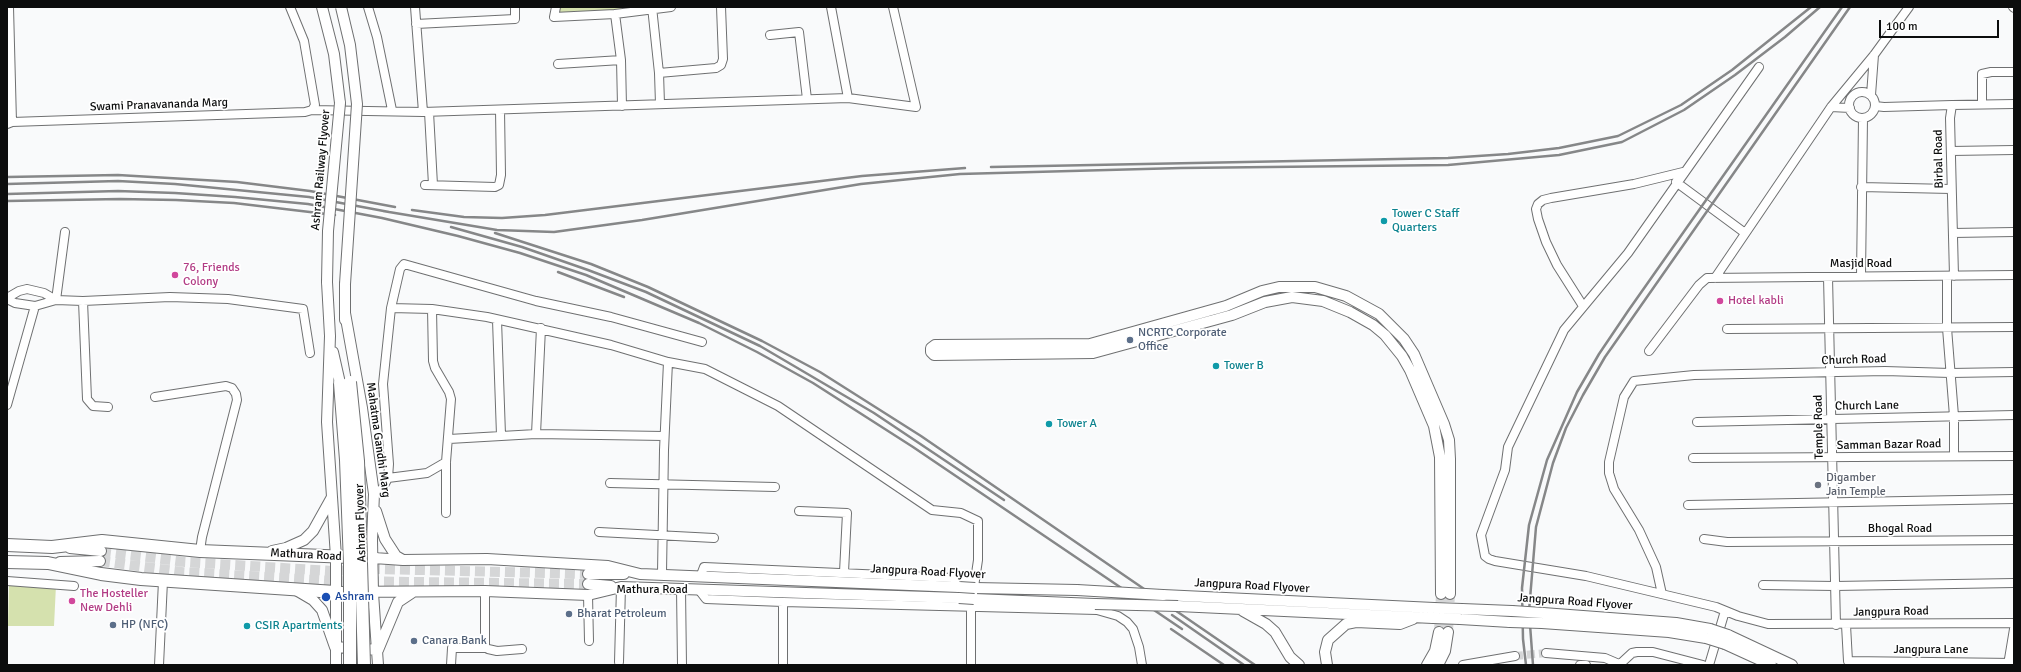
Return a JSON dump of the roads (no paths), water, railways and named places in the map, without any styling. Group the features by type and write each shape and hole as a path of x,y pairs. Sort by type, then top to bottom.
{"highway":[{"name":"Ashram Flyover","path":"345,383 346,460 350,548 350,665"},
{"name":"Ashram Flyover","path":"345,383 358,461 364,665"},
{"name":"Mathura Road","path":"7,545 52,547 102,541 200,551 374,558"},
{"name":"Mathura Road","path":"7,562 48,563 101,574 163,581 335,592"}],"main road":[{"name":"Ashram Railway Flyover","path":"322,7 334,54 340,103 328,231 327,282 330,336"},
{"path":"341,7 350,45 357,104 345,284 345,313"},
{"path":"1279,287 1315,287 1357,301 1379,314 1404,339 1414,354 1444,424 1449,440 1450,459 1445,594 1440,457 1434,426 1410,370 1398,350 1385,335 1373,325 1350,312 1323,301 1292,297 1264,302 1226,317 1093,353 934,355 931,352 931,348 935,345 1090,344 1226,306 1262,291 1279,287"},
{"name":"Mahatma Gandhi Marg","path":"345,313 345,383"},
{"name":"Mahatma Gandhi Marg","path":"345,313 362,408 374,494 372,540 374,558 373,593 378,665"},
{"path":"330,336 345,383"},
{"path":"330,336 327,422 336,557 336,665"},
{"path":"332,497 374,507 385,539 396,556 403,560"},
{"path":"261,553 286,548 304,540 313,531 332,497"},
{"path":"48,563 101,556 52,547"},
{"name":"Mathura Road","path":"374,558 403,560 487,559 608,566 640,574 662,573 701,575"},
{"path":"588,584 640,574"},
{"name":"Jangpura Road Flyover","path":"701,575 1512,611 1676,623 1710,628 1792,665"},
{"name":"Mathura Road","path":"335,592 373,593 414,591 485,591 588,584 621,587 699,590"},
{"path":"296,590 313,600 322,610 335,647"},
{"name":"Jangpura Road Flyover","path":"699,590 1237,608 1670,632 1725,644 1771,665"},
{"path":"335,647 378,650 398,602 414,591"},
{"path":"1237,608 1266,624 1275,632 1290,657 1299,665"},
{"path":"1327,665 1325,652 1328,640 1346,624 1356,622 1400,624 1418,617"},
{"path":"1428,665 1443,632 1445,651 1438,665"}],"street":[{"path":"9,7 9,123"},
{"path":"290,7 304,41 315,105 312,110"},
{"path":"368,7 378,37 392,110"},
{"path":"415,7 426,112 429,185 495,187 499,185 501,175 500,110"},
{"path":"416,24 515,19 515,7"},
{"path":"556,7 554,16 615,14 652,8 671,7"},
{"path":"659,73 716,68 720,65 723,59 721,7"},
{"path":"831,7 848,98"},
{"name":"Swami Pranavananda Marg","path":"9,123 305,112 312,110 392,110 426,112 848,98 916,107 894,7"},
{"path":"1649,351 1699,285 1711,278 1831,107 1874,55 1909,7"},
{"path":"652,8 659,73 660,104"},
{"path":"615,14 622,60 622,106"},
{"path":"770,35 798,32 807,99"},
{"path":"1871,95 1862,92 1856,93 1849,102 1852,114 1863,118 1869,116 1873,112 1875,106 1871,95 1874,55"},
{"path":"558,64 622,60"},
{"path":"1683,172 1634,184 1551,198 1543,200 1538,204 1537,214 1546,242 1583,306 1628,253 1683,172 1759,67"},
{"path":"1982,104 1982,74 2014,72"},
{"path":"1875,106 1884,108 2014,104"},
{"name":"Birbal Road","path":"1952,105 1951,188 1953,233 1947,328 1954,416 1954,456"},
{"path":"1831,107 1850,108"},
{"path":"1861,276 1863,118"},
{"path":"1951,151 2014,150"},
{"path":"1676,182 1744,233"},
{"path":"1861,187 1951,188"},
{"path":"56,300 65,232"},
{"path":"1953,233 2014,232"},
{"path":"374,494 382,489 388,478 389,464 383,384 391,308 400,269 404,264 536,301 610,317 702,342"},
{"name":"Masjid Road","path":"1711,278 2014,275"},
{"name":"Temple Road","path":"1828,277 1836,625"},
{"path":"56,300 44,293 27,289 19,291 7,298 15,303 35,306 56,300 83,301 170,297 228,299 303,309 310,353"},
{"path":"83,301 87,399 93,406 108,406"},
{"path":"7,405 35,306"},
{"name":"Jangpura Road","path":"1583,306 1564,330 1508,447 1505,470 1481,535 1485,556 1489,559 1586,576 1716,607 1768,624 1846,625 2014,623"},
{"path":"391,308 432,309 540,328 611,345 668,362 706,369 732,381 778,406 932,510 961,513 978,521 979,536 971,607 971,665"},
{"path":"432,309 433,361 435,368 449,392 450,399 449,438 446,462 446,513"},
{"path":"497,320 501,435"},
{"path":"1728,329 2014,327"},
{"path":"536,434 540,328"},
{"path":"662,573 664,436 668,362"},
{"name":"Church Road","path":"1662,594 1656,567 1639,530 1614,489 1609,472 1609,462 1624,397 1632,382 1636,380 1694,375 1885,371 1950,373 2014,372"},
{"path":"155,397 226,386 232,388 236,394 237,400 202,537 200,551"},
{"name":"Church Lane","path":"1697,422 2014,415"},
{"path":"449,438 536,434 664,436"},
{"name":"Samman Bazar Road","path":"1693,458 2014,456"},
{"path":"388,478 426,473 446,462"},
{"path":"610,483 775,487"},
{"path":"1688,505 2014,500"},
{"path":"799,511 847,513 844,572"},
{"path":"599,532 663,534 714,538"},
{"name":"Bhogal Road","path":"1704,539 1728,542 1787,540 2014,540"},
{"path":"701,575 704,567 975,579"},
{"path":"7,581 74,586"},
{"path":"159,665 163,581"},
{"path":"1763,585 1835,586 2014,583"},
{"path":"588,584 589,641"},
{"path":"619,662 621,587"},
{"path":"681,589 682,665"},
{"path":"699,590 706,599 1096,610 1118,616 1127,622 1133,629 1140,647 1142,665"},
{"path":"485,591 484,643 486,648"},
{"path":"783,602 783,665"},
{"path":"1709,665 1725,611"},
{"name":"Jangpura Lane","path":"1846,625 1848,661 2010,663"},
{"path":"2010,663 2014,629"},
{"path":"451,665 452,648 486,648 497,651 522,649"},
{"path":"1546,653 1605,658 1619,665 1632,653 1653,652 1704,665"},
{"path":"1463,665 1515,656"},
{"path":"1580,665 1586,665"}],"tunnel":[{"path":"101,551 185,562 332,571 378,569 588,574"},
{"path":"100,561 182,572 332,581 588,584"},
{"path":"1439,632 1441,594"},
{"path":"1448,632 1450,594"},
{"path":"1515,656 1546,653"}],"railway":[{"path":"991,167 1448,158 1508,154 1559,148 1618,136 1681,105 1732,70 1811,7"},
{"path":"383,211 497,230 554,232 642,220 861,184 960,174 1181,168 1448,165 1559,155 1622,142 1684,110 1735,75 1785,37 1820,7"},
{"path":"1526,665 1523,639 1522,588 1529,525 1547,460 1577,392 1599,354 1628,311 1842,7"},
{"path":"1533,665 1529,611 1536,527 1553,463 1566,428 1605,357 1850,7"},
{"path":"412,210 464,217 502,218 545,215 862,176 965,168"},
{"path":"7,177 118,175 237,182 310,191 395,207"},
{"path":"7,184 118,181 175,184 309,197 389,212"},
{"path":"7,194 118,191 235,197 308,204 382,218 458,236 520,253 586,275 699,323 757,352 813,383 913,447 1182,629"},
{"path":"7,201 120,199 176,200 234,203 335,215"},
{"path":"451,227 522,247 646,292 760,346 874,413 1004,500"},
{"path":"495,233 591,264 648,287 762,341 820,372 921,436 1255,665"},
{"path":"558,272 624,297"},
{"path":"1172,615 1244,665"},
{"path":"1171,629 1224,665"}],"place":[{"name":"Tower C Staff Quarters","path":"1384,221"},
{"name":"76, Friends Colony","path":"175,275"},
{"name":"Hotel kabli","path":"1720,301"},
{"name":"NCRTC Corporate Office","path":"1130,340"},
{"name":"Tower B","path":"1216,366"},
{"name":"Tower A","path":"1049,424"},
{"name":"Digamber Jain Temple","path":"1818,485"},
{"name":"Ashram","path":"326,597"},
{"name":"The Hosteller New Dehli","path":"72,601"},
{"name":"Bharat Petroleum","path":"569,614"},
{"name":"HP (NFC)","path":"113,625"},
{"name":"CSIR Apartments","path":"247,626"},
{"name":"Canara Bank","path":"414,641"}]}
